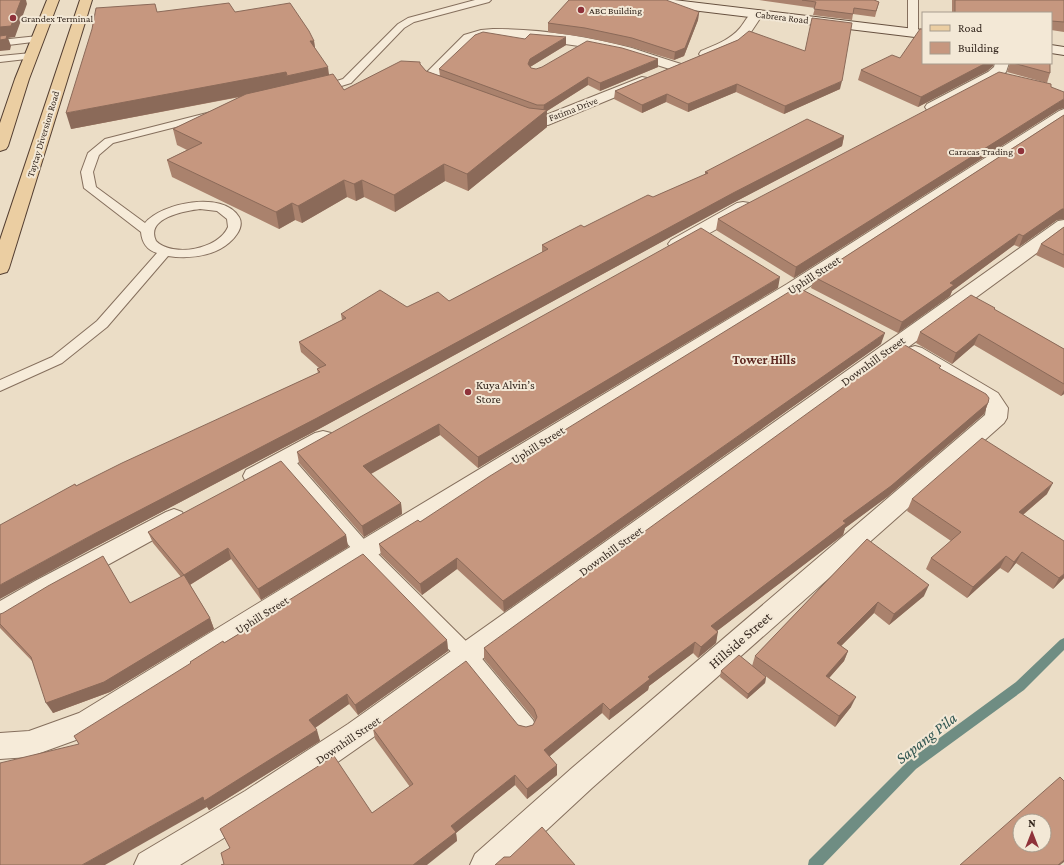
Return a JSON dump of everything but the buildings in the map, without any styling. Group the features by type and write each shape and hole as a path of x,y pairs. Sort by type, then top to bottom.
{"main road":[{"path":"0,146 31,56 53,0"},
{"name":"Taytay Diversion Road","path":"0,268 56,54 86,0"},
{"path":"31,56 56,54"}],"street":[{"name":"Cabrera Road","path":"642,0 918,34"},
{"name":"Fatima Drive","path":"506,109 535,120 548,120 735,41 758,14"},
{"path":"462,93 433,83 430,80 431,76 464,43 476,34 492,33 531,35 584,42 626,52 676,67"},
{"path":"567,52 584,42"},
{"path":"1052,49 1064,51"},
{"path":"917,114 998,69 1013,80"},
{"name":"Uphill Street","path":"0,746 29,744 88,723 364,551 794,288 1064,114"},
{"path":"659,253 762,196"},
{"name":"Downhill Street","path":"150,865 189,843 295,775 397,706 891,340 1064,225"},
{"path":"701,230 721,243"},
{"path":"774,276 815,299"},
{"name":"Hillside Street","path":"486,865 582,778 996,418 997,408 990,398 891,340"},
{"path":"236,486 342,429"},
{"path":"0,614 44,588 188,511"}],"lane":[{"path":"308,92 341,84 347,81 401,26 410,20 486,0"},
{"path":"913,0 918,34"},
{"path":"0,43 38,39"},
{"path":"0,59 31,56"},
{"path":"147,231 90,188 88,172 94,153 109,141 220,113"},
{"path":"200,205 213,206 232,215 235,222 234,230 229,237 219,244 207,250 193,253 178,254 165,252 156,249 150,244 147,238 147,231 152,223 161,216 173,210 200,205"},
{"path":"0,386 57,360 102,324 165,252"},
{"path":"284,459 364,551 467,655 526,727"}],"waterway":[{"name":"Sapang Pila","path":"814,865 912,765 1020,686 1064,643"}],"place":[{"name":"ABC Building","path":"581,10"},
{"name":"Grandex Terminal","path":"13,18"},
{"name":"Caracas Trading","path":"1021,151"},
{"name":"Kuya Alvin’s Store","path":"468,392"}],"district":[{"name":"Tower Hills","path":"764,359"}]}
